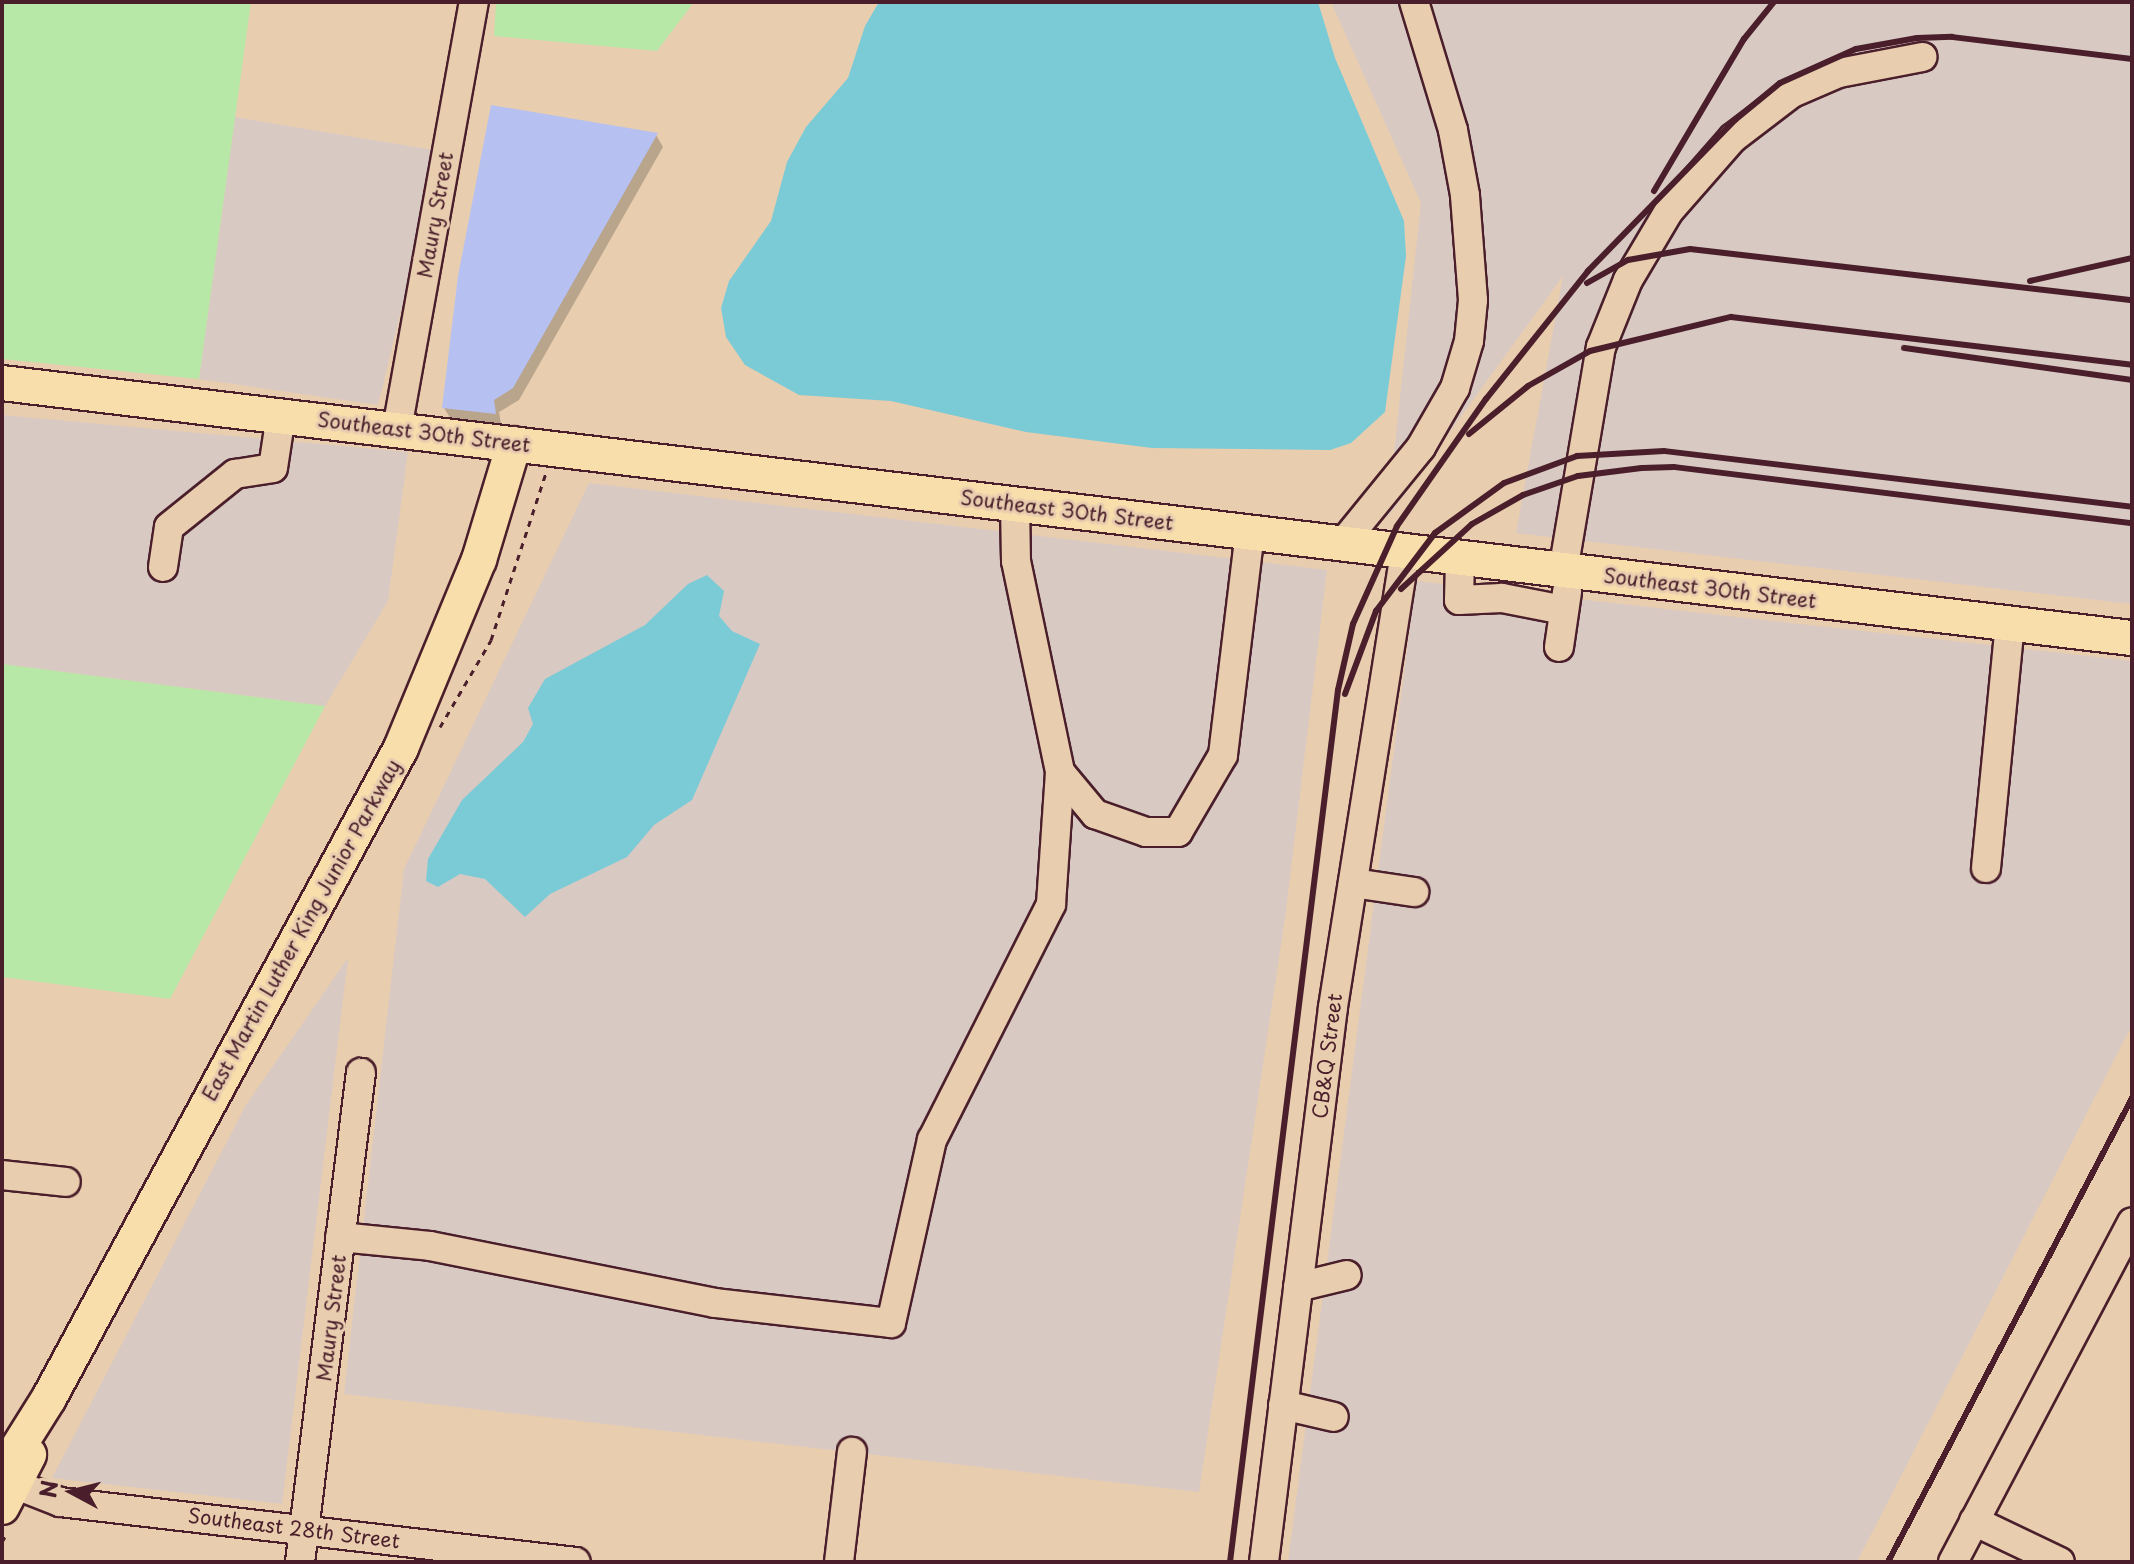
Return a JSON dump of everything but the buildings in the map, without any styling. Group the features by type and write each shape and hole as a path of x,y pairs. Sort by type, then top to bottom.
{"main road":[{"name":"Southeast 30th Street","path":"2,383 2132,638"},
{"name":"East Martin Luther King Junior Parkway","path":"6,1488 49,1398 401,748 453,631 514,444"}],"street":[{"name":"Maury Street","path":"397,429 474,2"},
{"path":"1342,544 1421,447 1455,388 1469,341 1473,300 1465,195 1453,130 1414,2"},
{"path":"1559,647 1566,571 1601,347 1634,268 1669,211 1733,138 1792,93 1839,73 1922,57"},
{"path":"163,567 169,527 235,474 273,468 281,415"},
{"path":"340,1237 430,1246 715,1303 891,1323 932,1140 1051,904 1060,772 1016,561 1015,504"},
{"path":"1060,772 1095,814 1146,832 1178,832 1223,755 1250,533"},
{"name":"CB&Q Street","path":"1264,1562 1353,883 1405,552"},
{"path":"1460,559 1459,600 1502,598 1564,610"},
{"path":"1986,868 2010,624"},
{"path":"1353,883 1414,892"},
{"name":"Maury Street","path":"300,1562 361,1073"},
{"path":"2,1175 66,1182"},
{"path":"1953,1562 2132,1222"},
{"path":"1298,1287 1347,1275"},
{"path":"1283,1405 1334,1417"},
{"path":"839,1562 852,1452"},
{"name":"Southeast 28th Street","path":"6,1488 60,1502 305,1528 576,1562"},
{"path":"1974,1521 2060,1562"}],"shaded area":[{"path":"1331,2 2132,2 2132,604 1516,533 1563,276 1387,518 1421,203"},
{"path":"235,117 440,151 378,405 199,379"},
{"path":"2,415 408,452 388,601 325,706 2,664"},
{"path":"589,483 1327,570 1285,918 1199,1492 344,1394 404,869"},
{"path":"1416,581 2132,661 2132,1025 1857,1562 1288,1562"},
{"path":"348,958 282,1504 52,1478 246,1105"}],"green space":[{"path":"2,2 251,2 199,379 2,359"},
{"path":"496,2 694,2 657,51 494,36"},
{"path":"2,664 325,706 170,999 2,977"}],"water":[{"path":"879,2 1318,2 1335,58 1404,221 1406,256 1385,412 1351,443 1330,450 1152,448 1026,432 891,401 799,395 745,365 726,337 721,308 729,281 771,221 787,162 806,127 848,78 865,26"},
{"path":"707,575 724,591 719,616 732,631 760,644 692,800 654,825 627,857 550,894 525,917 485,879 460,874 438,887 426,881 428,859 462,800 523,742 533,724 528,708 545,679 645,625 688,584"}],"railway":[{"path":"1654,191 1744,39 1774,2"},
{"path":"1230,1562 1338,690 1353,624 1397,526 1486,399 1588,271 1735,120 1780,83 1856,49 1917,38 1952,37 2132,59"},
{"path":"1587,283 1628,260 1690,249 2132,300"},
{"path":"2030,281 2132,258"},
{"path":"1469,434 1528,386 1590,351 1731,317 2132,365"},
{"path":"1904,348 2132,380"},
{"path":"1345,694 1376,611 1435,533 1504,483 1577,456 1664,451 2132,507"},
{"path":"1401,589 1472,524 1523,495 1578,476 1642,468 1674,467 2132,523"},
{"path":"1888,1562 2132,1098"}]}
